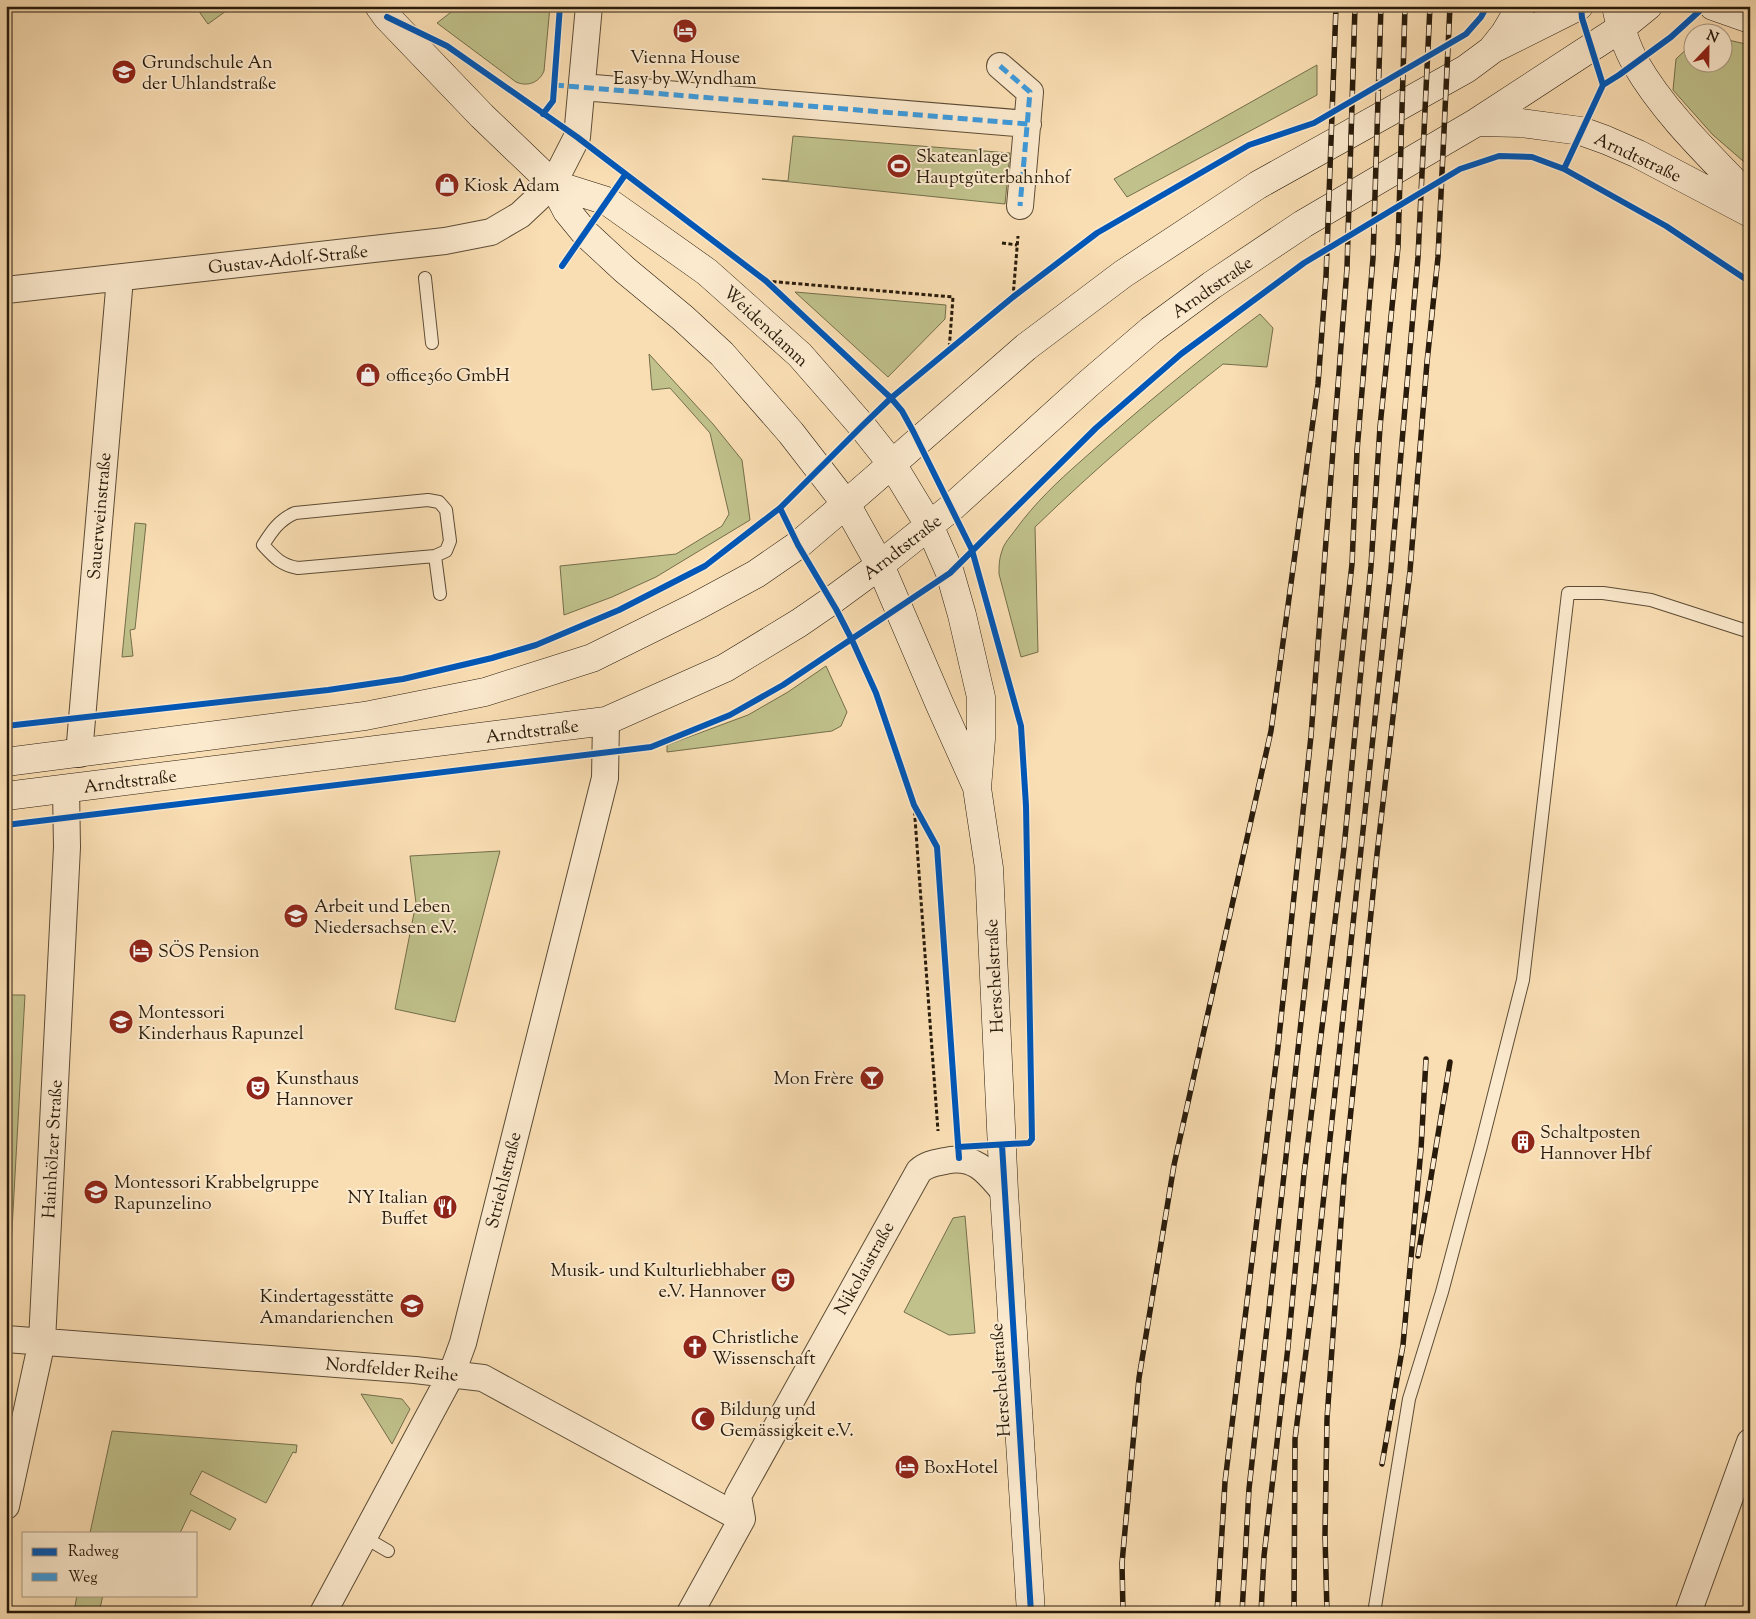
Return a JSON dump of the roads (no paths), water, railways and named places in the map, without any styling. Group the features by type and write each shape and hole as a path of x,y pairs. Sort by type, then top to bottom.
{"main road":[{"name":"Weidendamm","path":"379,6 482,116 553,184 568,211 585,233 722,354 791,433 846,504 880,565"},
{"path":"1492,50 1521,6"},
{"name":"Arndtstraße","path":"6,762 356,718 485,692 592,658 695,607 756,574 798,544 1026,347 1123,274 1258,185 1466,69 1492,50 1579,6"},
{"path":"1477,122 1619,17 1648,6"},
{"path":"1713,6 1750,18"},
{"path":"1619,17 1635,63 1656,94 1702,148 1750,198"},
{"name":"Arndtstraße","path":"6,796 606,722 725,668 799,623 880,565 951,508 1151,330 1303,224 1477,122 1521,123 1581,131 1638,154 1750,213"},
{"name":"Weidendamm","path":"553,184 607,201 707,272 800,355 862,426 892,464 929,525"},
{"name":"Herschelstraße","path":"929,525 950,573 962,615 981,698 981,739 977,788 989,868 1004,1192 1031,1613"},
{"name":"Herschelstraße","path":"880,565 977,788"}],"street":[{"name":"Gustav-Adolf-Straße","path":"6,290 445,241 491,232 520,215 553,184 577,137 588,6"},
{"path":"1000,66 1030,92 1020,206"},
{"path":"582,87 1028,124"},
{"name":"Sauerweinstraße","path":"79,754 120,278"},
{"name":"Striehlstraße","path":"323,1613 452,1374 463,1343 605,778 606,722"},
{"name":"Hainhölzer Straße","path":"6,1506 42,1341 67,847 66,789"},
{"name":"Nikolaistraße","path":"742,1520 738,1496 912,1181 927,1165 959,1158 969,1160 981,1167 1004,1192"},
{"name":"Nordfelder Reihe","path":"6,1338 483,1378 742,1520"},
{"path":"1688,1613 1750,1442"},
{"path":"690,1613 742,1520"}],"lane":[{"path":"425,278 432,343"},
{"path":"428,500 439,502 446,510 450,541 446,551 435,556 298,568 286,566 263,546 276,525 285,517 294,513 428,500"},
{"path":"435,556 440,594"},
{"path":"1374,1613 1409,1399 1445,1282 1523,980 1568,593 1603,593 1651,600 1750,632"},
{"path":"364,1537 388,1551"}],"railway":[{"path":"1123,1613 1122,1563 1139,1378 1174,1165 1271,731 1318,384 1326,277 1336,6"},
{"path":"1217,1613 1225,1482 1278,1047 1311,736 1347,268 1355,6"},
{"path":"1242,1613 1249,1489 1352,564 1357,451 1373,258 1381,6"},
{"path":"1261,1613 1264,1556 1288,1347 1304,1174 1344,848 1371,566 1380,427 1398,247 1405,6"},
{"path":"1294,1613 1295,1439 1314,1288 1391,569 1418,257 1430,6"},
{"path":"1327,1613 1325,1535 1327,1419 1344,1179 1377,854 1410,571 1427,362 1438,257 1450,6"},
{"path":"1382,1464 1403,1345 1421,1149 1426,1059"},
{"path":"1418,1256 1450,1062"}],"place":[{"name":"Vienna House Easy by Wyndham","path":"685,31"},
{"name":"Grundschule An der Uhlandstraße","path":"124,72"},
{"name":"Skateanlage Hauptgüterbahnhof","path":"899,166"},
{"name":"Kiosk Adam","path":"447,185"},
{"name":"office360 GmbH","path":"368,375"},
{"name":"Arbeit und Leben Niedersachsen e.V.","path":"296,916"},
{"name":"SÖS Pension","path":"141,951"},
{"name":"Montessori Kinderhaus Rapunzel","path":"121,1022"},
{"name":"Mon Frère","path":"872,1078"},
{"name":"Kunsthaus Hannover","path":"258,1088"},
{"name":"Schaltposten Hannover Hbf","path":"1523,1142"},
{"name":"Montessori Krabbelgruppe Rapunzelino","path":"96,1192"},
{"name":"NY Italian Buffet","path":"445,1207"},
{"name":"Musik- und Kulturliebhaber e.V. Hannover","path":"783,1280"},
{"name":"Kindertagesstätte Amandarienchen","path":"412,1306"},
{"name":"Christliche Wissenschaft","path":"695,1347"},
{"name":"Bildung und Gemässigkeit e.V.","path":"703,1419"},
{"name":"BoxHotel","path":"907,1467"}]}
